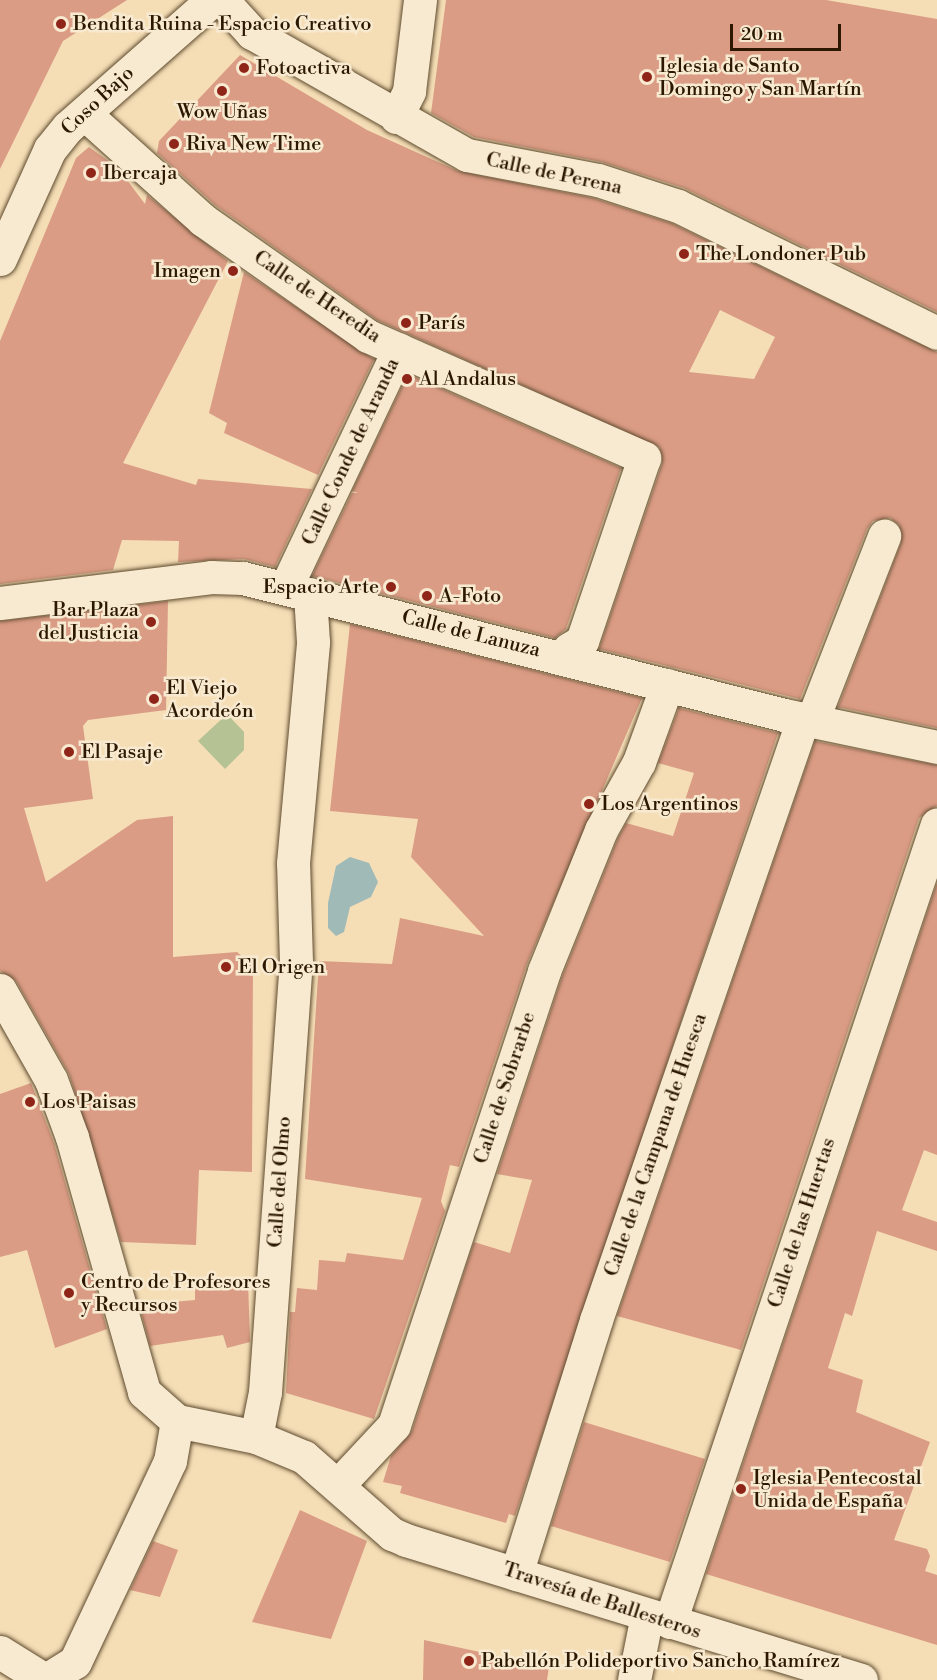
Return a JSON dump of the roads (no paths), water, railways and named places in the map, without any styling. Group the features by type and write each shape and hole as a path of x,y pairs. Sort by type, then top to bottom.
{"street":[{"name":"Coso Bajo","path":"0,259 50,149 85,114 212,0"},
{"name":"Calle de Perena","path":"222,0 252,33 396,117 467,155 598,180 678,206 937,333"},
{"path":"396,117 409,91 420,0"},
{"name":"Calle de Heredia","path":"85,114 203,220 368,336 644,458 582,641 569,649 566,659"},
{"name":"Calle Conde de Aranda","path":"298,590 399,349"},
{"name":"Calle de la Campana de Huesca","path":"516,1574 596,1320 807,720 884,536"},
{"name":"Calle de Lanuza","path":"0,603 211,577 298,590 807,720 937,747"},
{"name":"Calle del Olmo","path":"256,1437 265,1392 296,962 293,863 313,642 298,590"},
{"name":"Calle de Sobrarbe","path":"340,1484 394,1425 544,971 601,830 639,762 667,685"},
{"name":"Calle de las Huertas","path":"634,1680 658,1618 937,825"},
{"path":"0,990 51,1080 72,1137 144,1392 177,1421 170,1461 75,1662 46,1680 0,1652"},
{"name":"Travesía de Ballesteros","path":"177,1421 256,1437 304,1457 340,1484 382,1525 406,1540 861,1680"}],"water":[{"path":"350,857 369,863 378,882 371,897 350,907 344,932 336,936 328,928 328,903 336,866"}],"place":[{"name":"Bendita Ruina - Espacio Creativo","path":"61,24"},
{"name":"Fotoactiva","path":"244,68"},
{"name":"Iglesia de Santo Domingo y San Martín","path":"647,77"},
{"name":"Wow Uñas","path":"222,91"},
{"name":"Riva New Time","path":"174,144"},
{"name":"Ibercaja","path":"91,173"},
{"name":"The Londoner Pub","path":"684,254"},
{"name":"Imagen","path":"233,271"},
{"name":"París","path":"406,323"},
{"name":"Al Andalus","path":"407,379"},
{"name":"Espacio Arte","path":"391,587"},
{"name":"A-Foto","path":"427,596"},
{"name":"Bar Plaza del Justicia","path":"151,622"},
{"name":"El Viejo Acordeón","path":"154,699"},
{"name":"El Pasaje","path":"69,752"},
{"name":"Los Argentinos","path":"589,804"},
{"name":"El Origen","path":"226,967"},
{"name":"Los Paisas","path":"30,1102"},
{"name":"Centro de Profesores y Recursos","path":"69,1293"},
{"name":"Iglesia Pentecostal Unida de España","path":"741,1489"},
{"name":"Pabellón Polideportivo Sancho Ramírez","path":"469,1661"}]}
